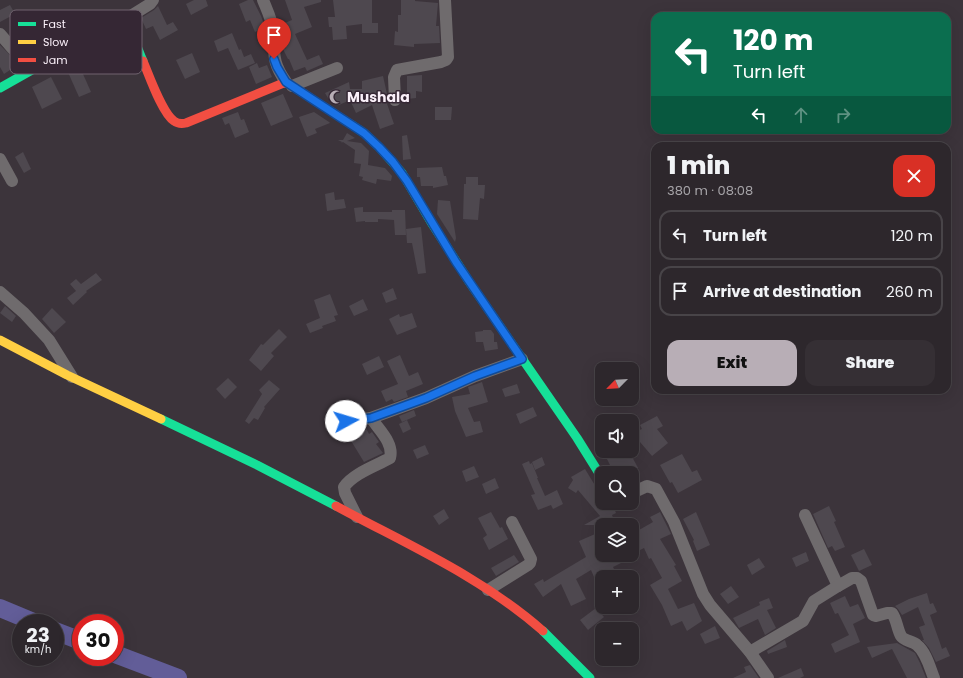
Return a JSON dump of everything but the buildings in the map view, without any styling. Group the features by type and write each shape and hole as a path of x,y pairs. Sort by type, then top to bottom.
{"street":[{"path":"140,10 150,4 153,0"},
{"path":"263,0 273,29 274,59 279,71 289,84 364,133 393,162 405,178 456,262 577,438 595,467"},
{"path":"395,100 394,77 397,70 441,62 446,60 448,57 445,0"},
{"path":"0,34 10,46"},
{"path":"142,59 165,111 174,122 178,124 337,68"},
{"path":"0,88 24,74"},
{"path":"0,159 12,181"},
{"path":"0,292 24,313 49,340 72,377"},
{"path":"0,340 72,377 231,452 439,561 510,605 539,628 590,678"},
{"path":"346,421 371,418 426,398 475,376 522,359"},
{"path":"357,517 345,493 344,487 358,475 390,458 392,452 391,446 371,418"},
{"path":"639,490 647,486 656,489 674,522 703,594 710,605 750,652 768,678"},
{"path":"805,515 838,586"},
{"path":"488,590 528,566 530,563 531,559 512,522"},
{"path":"750,652 803,621 814,600 852,578 859,579 861,581 873,615 876,616 892,613 902,637 905,640 913,642 921,649 934,678"}],"waterway":[{"path":"0,608 14,614"},
{"path":"64,634 72,638"},
{"path":"124,657 178,678"}],"traffic: fast":[{"path":"0,88 25,74"},
{"path":"352,125 364,133 379,147 402,173 470,283 577,438 595,467"},
{"path":"161,419 257,465 336,506"},
{"path":"543,631 590,678"}],"traffic: slow":[{"path":"0,340 67,375 161,419"}],"traffic: jam":[{"path":"143,61 156,93 165,110 169,117 178,123 186,123 286,82 352,125"},
{"path":"336,506 443,562 495,594 543,631"}],"place":[{"name":"Mushala","path":"336,97"}],"route":[{"path":"274,59 286,82 364,133 393,162 402,173 456,262 522,359 475,376 426,398 371,418 346,421"}]}
